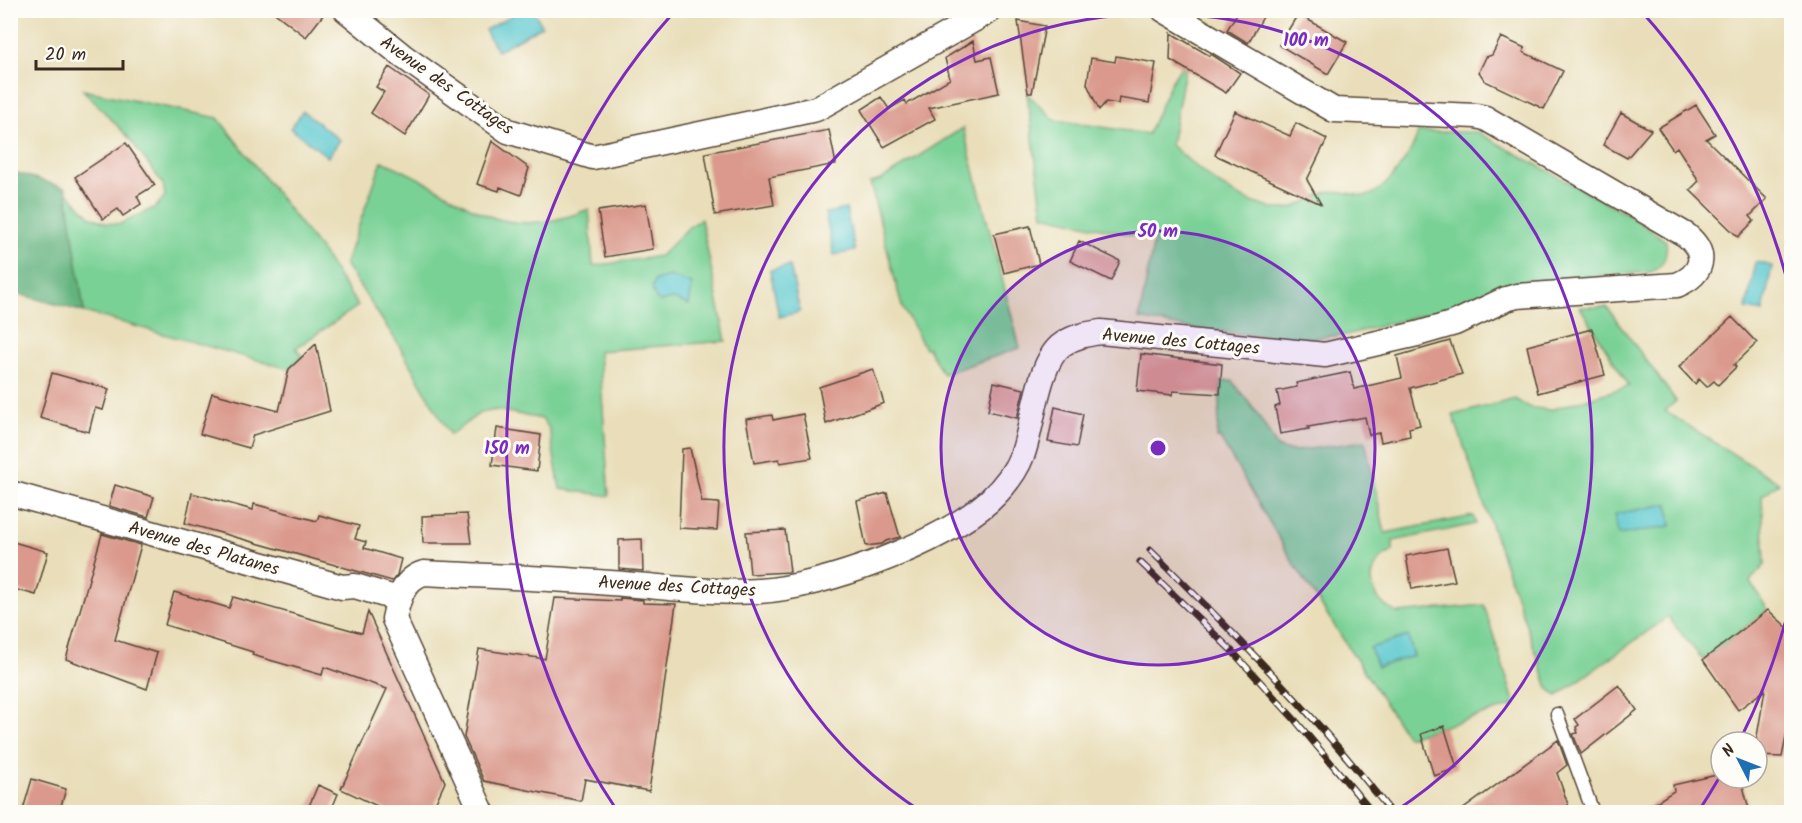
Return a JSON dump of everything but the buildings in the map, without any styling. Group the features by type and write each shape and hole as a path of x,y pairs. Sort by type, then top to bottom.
{"street":[{"name":"Avenue des Cottages","path":"346,10 404,57 508,131 593,157 816,109 991,10"},
{"name":"Avenue des Cottages","path":"398,599 409,581 424,573 724,591 759,591 795,586 842,574 908,548 953,525 988,501 1011,478 1023,453 1046,366 1060,345 1082,334 1101,332 1325,355 1455,323 1517,296 1677,285 1688,280 1698,270 1701,257 1697,243 1686,235 1485,118 1334,110 1164,10"},
{"name":"Avenue des Platanes","path":"10,493 342,587 355,586 398,599"},
{"path":"398,599 394,619 482,813"}],"lane":[{"path":"1557,714 1593,813"}],"green space":[{"path":"1187,58 1171,145 1217,183 1256,204 1288,209 1332,191 1363,196 1371,194 1380,189 1397,171 1411,150 1418,132 1477,132 1627,214 1666,241 1664,259 1651,272 1507,283 1456,306 1346,335 1309,338 1249,335 1187,328 1139,319 1154,240 1043,215 1027,94 1055,120 1148,134 1171,82"},
{"path":"83,90 218,118 320,249 358,306 296,348 302,356 289,369 84,312 66,191 90,216 106,223 120,224 156,207 165,196 163,184 129,138"},
{"path":"963,128 1020,348 943,374 902,307 870,183 881,180"},
{"path":"382,161 477,211 498,219 544,222 589,209 593,266 660,256 689,227 701,219 726,341 599,351 609,496 560,489 549,428 542,419 497,410 480,413 450,435 397,342 345,264"},
{"path":"11,171 66,188 84,312 11,292"},
{"path":"1580,307 1607,307 1676,401 1665,411 1779,483 1762,496 1765,565 1750,581 1768,610 1703,660 1668,617 1557,696 1548,688 1453,415 1515,399 1528,407 1550,410 1629,386"},
{"path":"1221,381 1232,381 1257,413 1277,447 1284,450 1295,451 1365,441 1385,533 1473,516 1476,524 1393,541 1393,551 1376,565 1372,583 1380,601 1398,613 1484,605 1515,705 1407,737 1293,562 1220,438 1217,438"}],"water":[{"path":"520,11 534,11 542,26 497,51 485,30"},
{"path":"303,111 340,140 328,157 290,128"},
{"path":"846,209 855,251 834,255 825,213"},
{"path":"1756,262 1772,266 1763,312 1746,309"},
{"path":"790,266 800,312 779,317 770,270"},
{"path":"669,276 692,284 689,305 673,299 660,302 656,299 652,289 655,280"},
{"path":"1668,504 1671,526 1618,535 1615,514"},
{"path":"1408,636 1414,656 1377,667 1370,648"}],"railway":[{"path":"1150,550 1305,710 1391,812"},
{"path":"1140,562 1232,651 1295,720 1372,812"}]}
